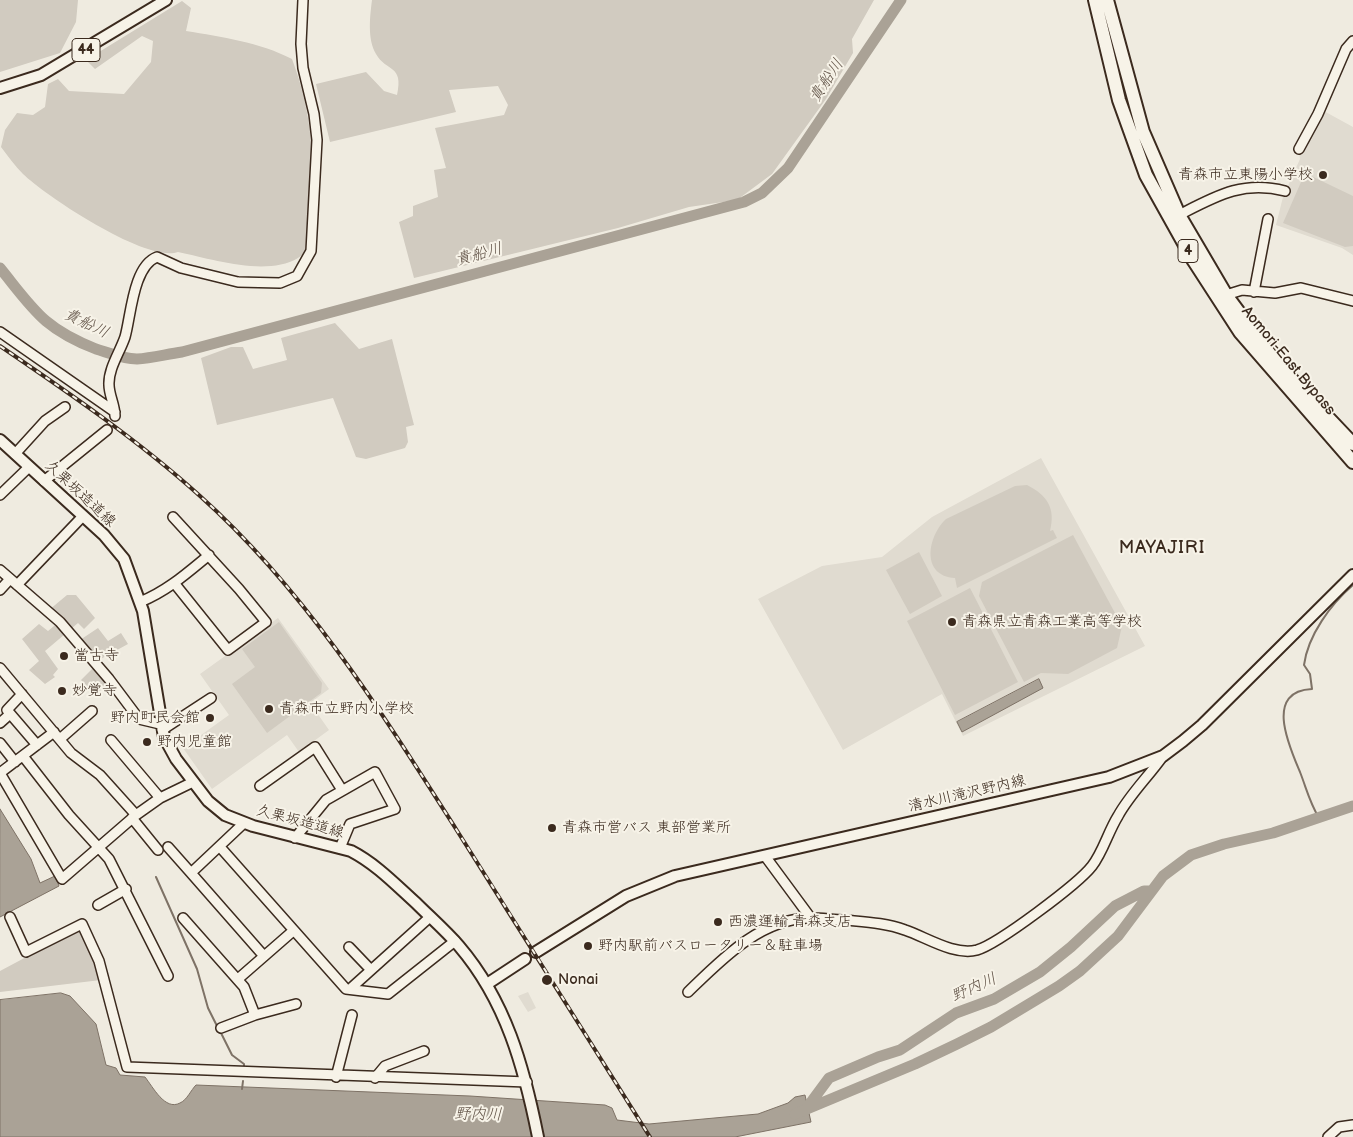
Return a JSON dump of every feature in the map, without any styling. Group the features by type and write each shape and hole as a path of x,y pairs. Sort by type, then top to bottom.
{"highway":[{"name":"Aomori-East Bypass","path":"1095,0 1119,100 1143,166 1189,252 1240,332 1353,462"},
{"name":"Aomori-East Bypass","path":"1107,0 1143,132 1179,215 1226,295 1278,365 1353,444"}],"main road":[{"name":"44","path":"0,88 41,75 166,0"},
{"name":"久栗坂造道線","path":"0,440 111,542 124,559 140,602 156,683 161,727 176,759 193,782 218,810 244,823 271,833 340,848 362,857 381,870 455,941 487,984 518,1049 538,1137"},
{"name":"清水川滝沢野内線","path":"536,952 626,896 675,876 1109,777 1163,756 1202,725 1353,575"},
{"path":"487,984 525,958"}],"street":[{"path":"0,332 115,414 109,384 120,350 135,290 140,277 152,258 157,257 181,268 238,282 280,283 297,276 311,251 317,140 314,114 303,68 303,0"},
{"path":"1299,149 1318,114 1346,49 1353,41"},
{"path":"1179,215 1205,202 1246,187 1266,186 1285,191"},
{"path":"1254,292 1268,219"},
{"path":"1226,295 1242,290 1275,293 1301,288 1353,301"},
{"path":"15,454 45,421 65,407"},
{"path":"44,481 107,430"},
{"path":"0,495 29,467"},
{"path":"0,590 13,582 83,516"},
{"path":"174,517 266,622 228,650 175,584"},
{"path":"140,602 160,594 175,584 209,555"},
{"path":"0,570 60,622 109,679 139,719 161,727 211,698"},
{"path":"0,668 60,739 85,765 100,775 134,816 158,850"},
{"path":"0,723 22,694"},
{"path":"0,702 37,745"},
{"path":"60,739 92,711"},
{"path":"54,732 0,773 62,879 100,849 134,816 160,798 193,782"},
{"path":"111,740 160,798"},
{"path":"0,743 15,762"},
{"path":"260,786 316,747 342,790"},
{"path":"23,756 69,814 109,859 126,889 168,976"},
{"path":"688,992 734,950 760,932 776,925 810,918 891,926 965,950 975,950 989,945 1057,897 1087,873 1094,864 1118,816 1163,756"},
{"path":"295,838 319,806 342,790 375,772 395,809 350,824 340,848"},
{"path":"190,873 244,823"},
{"path":"168,847 263,955"},
{"path":"220,847 346,989 388,994 455,941"},
{"path":"765,856 810,918"},
{"path":"98,905 126,889"},
{"path":"10,917 26,952 82,924 99,961 127,1067 528,1087"},
{"path":"350,989 430,917"},
{"path":"182,918 238,979 244,987 255,1015"},
{"path":"238,979 263,955 293,931"},
{"path":"349,947 371,970"},
{"path":"221,1028 255,1015 296,1004"},
{"path":"336,1076 352,1015"},
{"path":"375,1078 385,1066 424,1051"},
{"path":"1328,1137 1339,1128 1353,1125"}],"shaded area":[{"path":"0,0 78,0 76,22 60,53 0,72"},
{"path":"372,0 874,0 852,39 853,53 826,99 772,174 737,200 689,207 618,228 414,278 399,222 413,216 413,206 438,197 434,170 446,168 435,128 504,115 508,105 498,86 449,90 456,112 330,142 316,84 366,72 384,91 397,95 399,85 396,73 380,60 371,41"},
{"path":"182,1 191,8 186,31 253,44 292,59 299,79 308,118 313,179 309,236 305,251 298,258 271,266 239,265 178,252 163,253 144,248 74,212 23,174 1,147 5,130 17,113 33,115 45,107 48,84 58,79 69,91 124,94 151,62 153,41 142,36 95,69 86,60"},
{"name":"青森市立東陽小学校","path":"1322,110 1353,127 1353,255 1342,248 1276,225 1283,197 1300,159 1299,153"},
{"path":"1305,173 1353,196 1353,246 1345,247 1283,223"},
{"path":"335,323 359,349 392,339 414,425 406,427 408,442 405,448 366,459 356,457 333,398 217,425 201,358 231,347 243,347 253,369 287,360 281,338"},
{"name":"青森県立青森工業高等学校","path":"1041,458 1145,646 963,736 942,694 843,750 758,599 822,566 882,557 932,517"},
{"path":"1027,485 1040,493 1048,503 1052,516 1050,531 1053,530 1057,538 957,588 955,578 944,576 932,563 932,545 940,527 946,519 1015,486"},
{"path":"1073,535 1122,626 1117,648 1068,674 1041,673 1024,682 979,596 982,582"},
{"path":"919,552 942,596 910,614 886,570"},
{"path":"970,588 1018,682 955,715 907,621"},
{"path":"67,595 76,595 95,618 84,629 78,623 45,651 58,669 53,675 55,677 45,684 29,670 39,661 22,639 39,624 48,631 60,621 49,610"},
{"name":"青森市立野内小学校","path":"278,618 329,689 310,703 329,730 299,752 287,735 212,789 183,748 229,715 200,674"},
{"path":"279,622 322,683 321,693 267,733 232,684 255,667 242,649"},
{"path":"98,628 108,641 121,633 128,644 97,661 80,640"},
{"path":"94,667 108,684 95,695 81,680"},
{"path":"77,930 81,931 99,969 101,980 0,992 0,971"},
{"path":"528,992 536,1008 528,1012 518,996"}],"water":[{"path":"1039,679 1043,688 962,732 957,722"},
{"path":"0,809 31,859 40,883 55,876 59,886 0,917"},
{"path":"61,993 70,996 96,1024 106,1065 116,1068 120,1075 145,1077 160,1097 169,1104 175,1105 182,1102 196,1085 470,1096 605,1105 612,1108 617,1120 649,1124 758,1114 788,1103 795,1097 805,1095 811,1122 735,1137 0,1137 0,1000"}],"waterway":[{"name":"貴船川","path":"0,268 31,307 63,333 96,349 121,357 137,359 182,352 744,202 762,193 788,168 901,0"},
{"path":"1319,818 1310,801 1290,748 1286,735 1284,709 1288,699 1297,692 1312,689 1310,674 1304,665 1310,643 1329,611 1353,585"},
{"name":"野内川","path":"795,1114 915,1064 957,1044 991,1027 1059,986 1080,971 1118,936 1163,876 1191,855 1224,844 1273,833 1353,806"},
{"path":"156,877 197,969 208,1008 217,1026"},
{"name":"野内川","path":"809,1105 829,1078 878,1057 900,1050 956,1013 994,999 1040,972 1071,947 1115,906 1144,891 1151,891"},
{"path":"221,1033 232,1055 244,1064 244,1067"},
{"path":"242,1089 243,1081"}],"tunnel":[{"path":"107,430 115,416"}],"railway":[{"path":"0,346 103,418 176,475 238,532 274,571 339,654 399,740 650,1137"}],"place":[{"name":"青森市立東陽小学校","path":"1323,175"},
{"name":"青森県立青森工業高等学校","path":"952,622"},
{"name":"當古寺","path":"64,656"},
{"name":"妙覚寺","path":"62,691"},
{"name":"青森市立野内小学校","path":"269,709"},
{"name":"野内町民会館","path":"210,718"},
{"name":"野内児童館","path":"147,742"},
{"name":"青森市営バス 東部営業所","path":"552,828"},
{"name":"西濃運輸 青森支店","path":"718,922"},
{"name":"野内駅前バスロータリー＆駐車場","path":"588,946"},
{"name":"Nonai","path":"547,980"}],"district":[{"name":"MAYAJIRI","path":"1162,548"}]}
